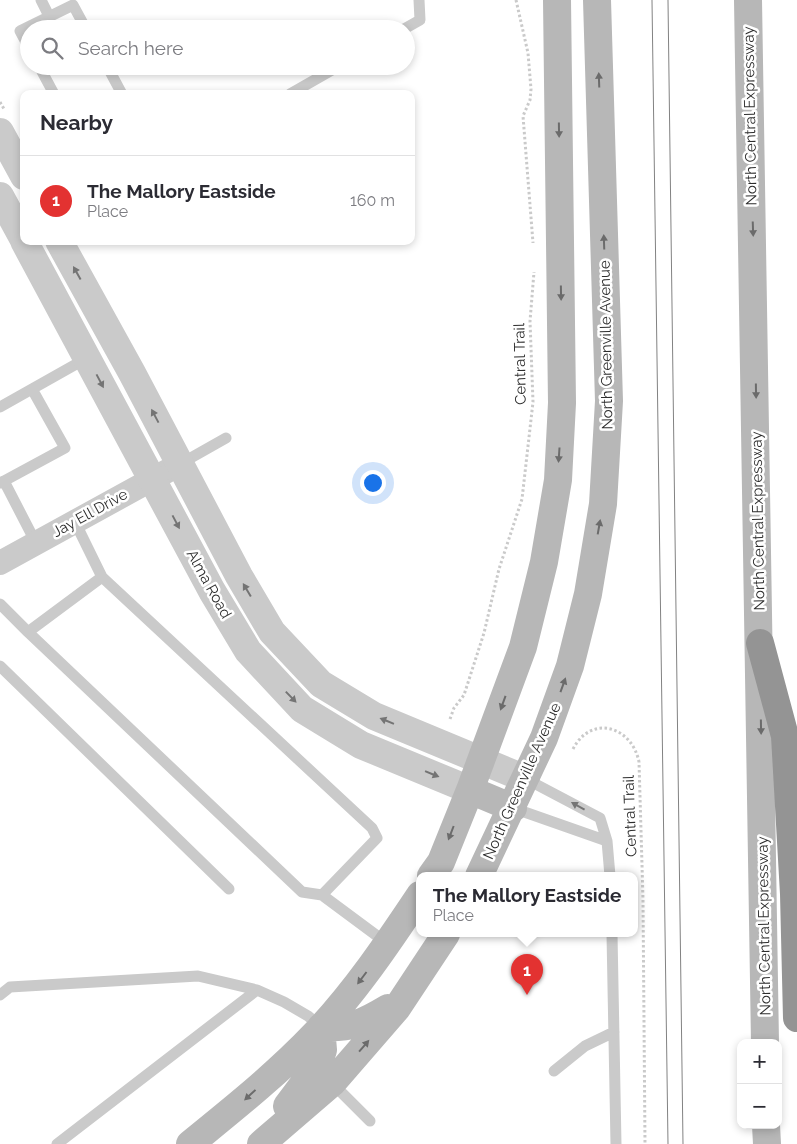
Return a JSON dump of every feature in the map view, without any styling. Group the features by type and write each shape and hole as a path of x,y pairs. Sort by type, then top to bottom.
{"highway":[{"path":"760,643 785,736 794,894 797,1018"}],"main road":[{"name":"North Central Expressway","path":"748,0 760,643 765,1039"},
{"path":"434,872 441,862 470,790 516,668 534,607 544,562 558,480 562,402 557,6 597,6"},
{"name":"North Greenville Avenue","path":"481,872 513,808 544,738 570,666 588,594 603,504 609,401 597,6"},
{"name":"Alma Road","path":"470,790 513,808"},
{"path":"190,1144 242,1102 321,1027 388,944 416,901"},
{"path":"260,1144 332,1082 402,1000 444,937"},
{"path":"321,1027 340,1029 359,1025 402,1000"},
{"path":"260,1144 317,1066 323,1050 321,1027"},
{"path":"766,1129 767,1144"}],"street":[{"path":"0,132 20,169"},
{"name":"Alma Road","path":"3,207 20,235"},
{"name":"Alma Road","path":"26,245 212,591 248,651 302,709 362,745 470,790"},
{"name":"Alma Road","path":"62,245 239,576 272,632 321,684 374,716 526,779"},
{"name":"Jay Ell Drive","path":"0,563 180,464"}],"lane":[{"path":"41,0 49,16"},
{"path":"415,23 420,20 419,0"},
{"path":"41,20 73,5 81,20"},
{"path":"44,75 52,90"},
{"path":"112,75 120,90"},
{"path":"297,90 323,75"},
{"path":"0,407 87,358"},
{"path":"32,389 65,448 2,482 36,543"},
{"path":"180,464 226,438"},
{"path":"76,522 102,577 372,828 377,838 322,895"},
{"path":"28,632 102,577"},
{"path":"0,604 302,892 322,895 388,944"},
{"path":"0,666 229,889"},
{"path":"526,779 600,818 607,841 610,872"},
{"path":"513,808 607,841"},
{"path":"612,937 616,1144"},
{"path":"0,995 10,987 198,976 256,990 284,1002 308,1016 321,1027"},
{"path":"57,1144 256,990"},
{"path":"554,1071 585,1046 614,1032"},
{"path":"332,1082 370,1120"}],"path":[{"path":"516,0 523,38 528,53 530,80 530,100 523,116 534,244"},
{"name":"Central Trail","path":"450,718 454,708 464,695 484,633 499,569 522,499 533,402 530,321 534,268"},
{"name":"Central Trail","path":"574,749 578,739 588,732 603,728 618,730 628,737 637,749 643,899 645,1144"}],"tram line":[{"path":"652,0 668,1144"},
{"path":"668,0 683,1144"}],"place":[{"name":"The Mallory Eastside","path":"527,995"}]}
